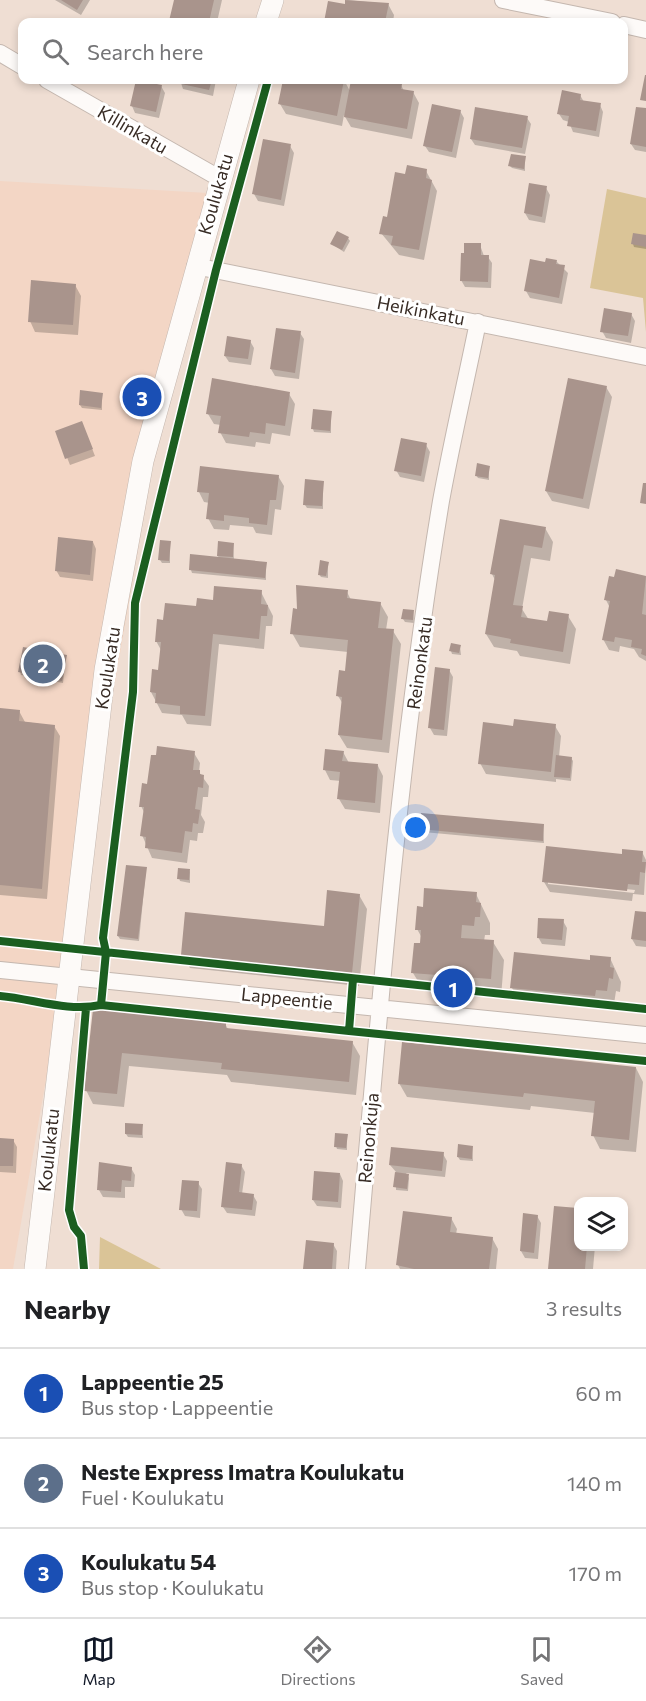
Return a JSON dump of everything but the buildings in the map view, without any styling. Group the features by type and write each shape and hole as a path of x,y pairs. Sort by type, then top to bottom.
{"street":[{"path":"267,18 273,0"},
{"path":"503,0 592,18"},
{"path":"628,26 646,30"},
{"path":"0,53 18,64"},
{"name":"Killinkatu","path":"54,84 219,178"},
{"name":"Koulukatu","path":"35,1269 105,670 143,461 219,178 248,84"},
{"name":"Heikinkatu","path":"195,266 646,357"},
{"name":"Reinonkatu","path":"380,1007 417,675 440,512 478,322"},
{"name":"Lappeentie","path":"0,970 646,1035"},
{"name":"Reinonkuja","path":"357,1269 380,1007"}],"shaded area":[{"path":"0,181 225,194 152,470 13,1269 0,1269"},
{"path":"607,189 646,198 646,332 643,298 590,288"},
{"path":"100,1237 161,1269 99,1269"}],"cycle path":[{"path":"101,1005 106,952 103,938 133,692 135,603 216,270 267,84"},
{"path":"0,941 646,1009"},
{"path":"353,979 349,1031 646,1061"},
{"path":"0,996 63,1006 101,1005 349,1031"},
{"path":"84,1269 81,1236 74,1227 69,1210 86,1008"}],"place":[{"name":"Koulukatu 54","path":"142,397"},
{"name":"Neste Express Imatra Koulukatu","path":"43,664"},
{"name":"Lappeentie 25","path":"453,988"}]}
